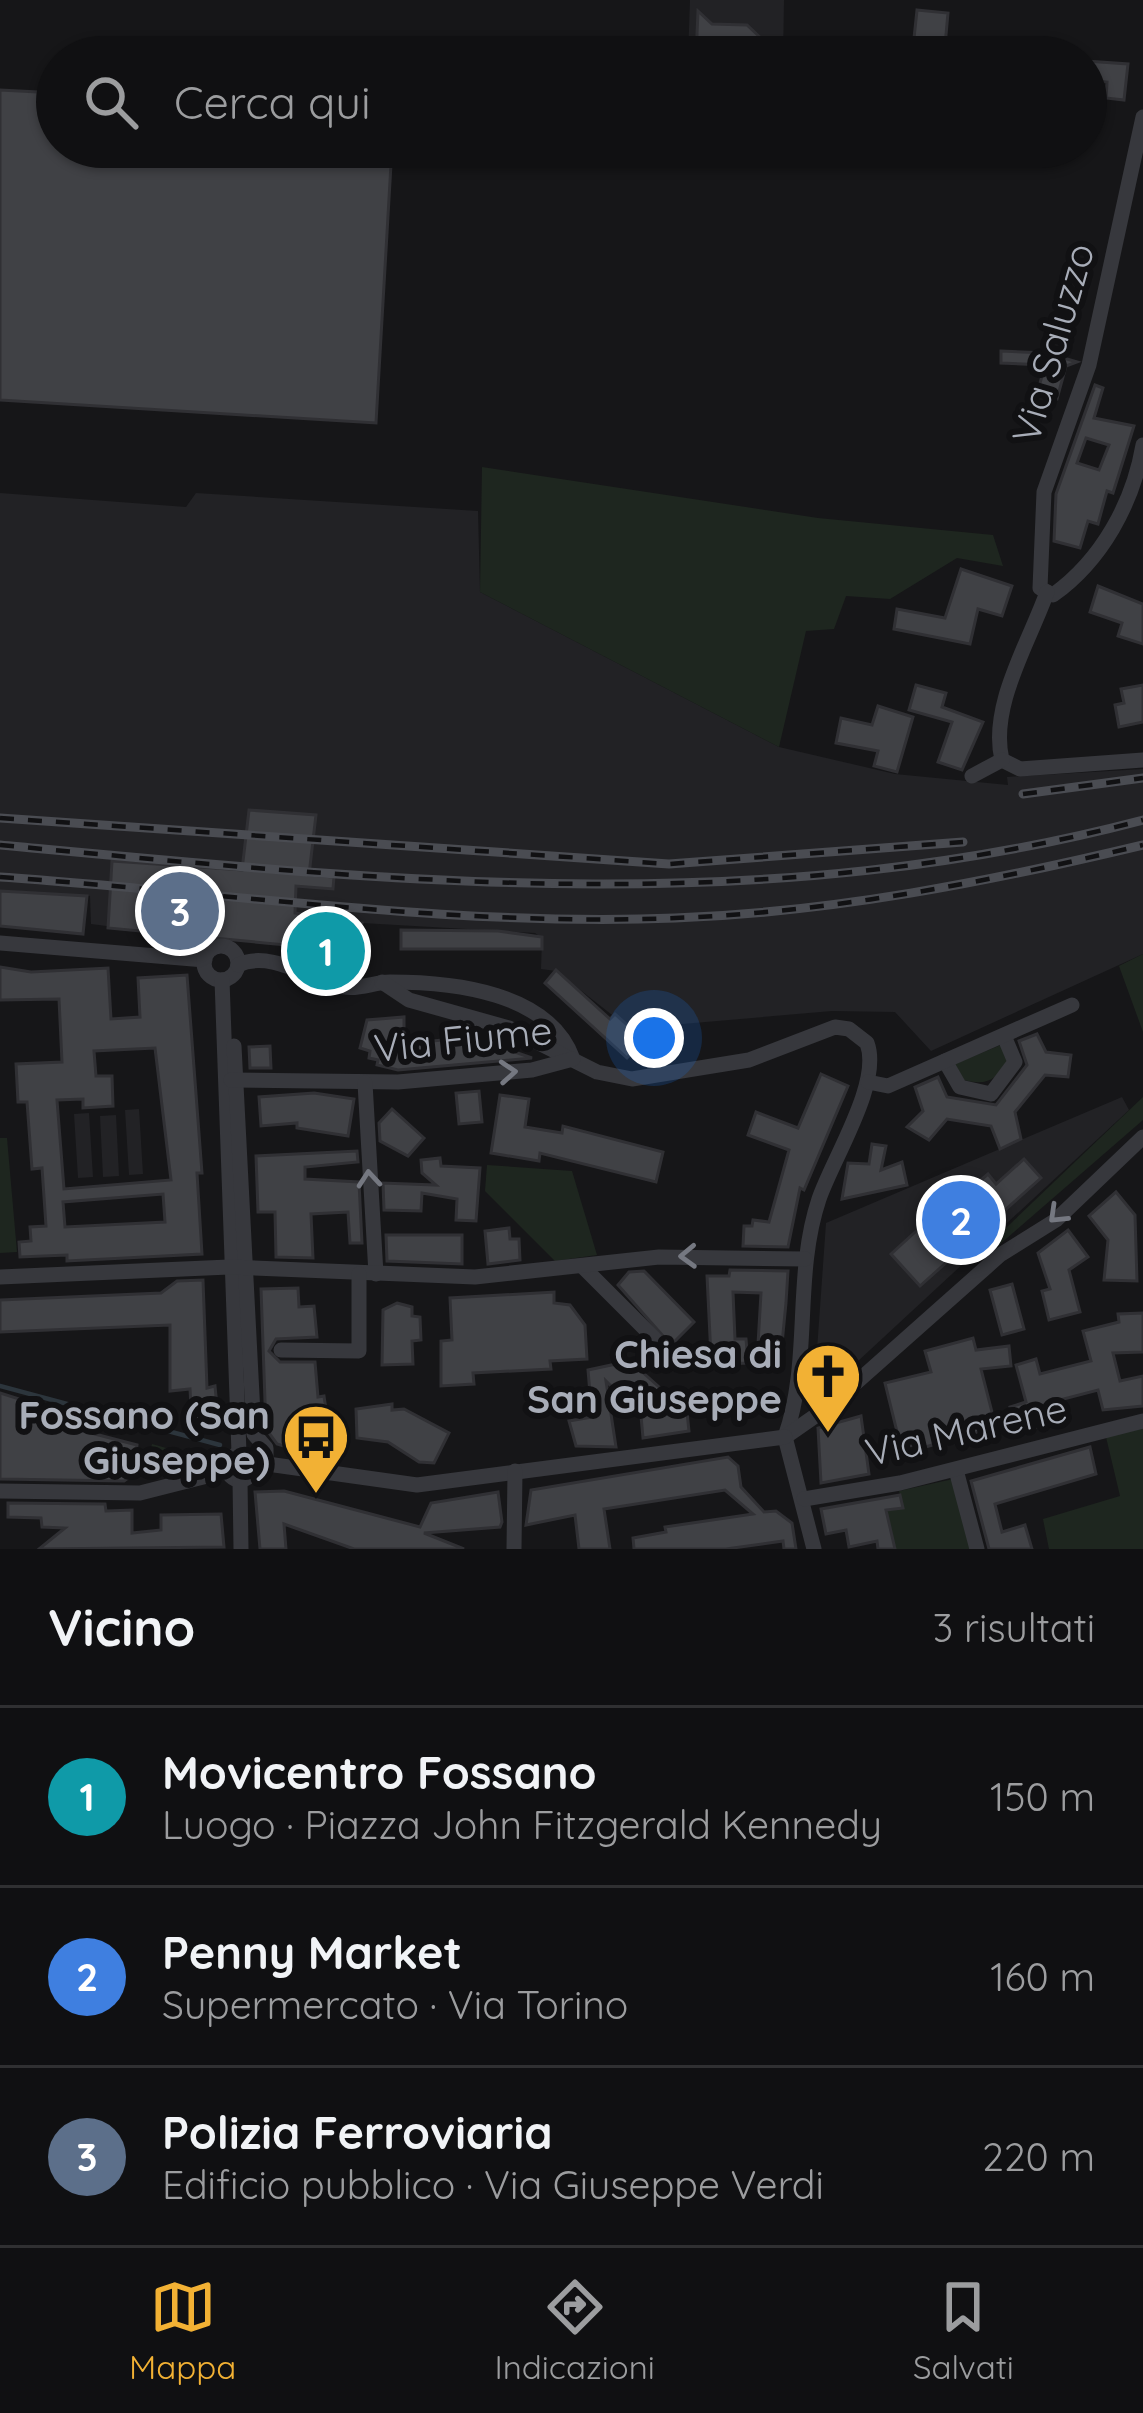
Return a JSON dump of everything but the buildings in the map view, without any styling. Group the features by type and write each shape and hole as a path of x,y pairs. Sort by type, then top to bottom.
{"street":[{"name":"Via Saluzzo","path":"1003,760 997,737 1005,703 1043,590 1044,492 1089,365 1143,117"},
{"path":"1043,590 1053,595 1066,585 1103,543 1142,468 1143,445"},
{"path":"972,776 1003,760 1020,769 1143,760"},
{"path":"0,943 205,960"},
{"path":"226,947 238,965 231,977 222,980 208,974 205,960 210,950 226,947"},
{"path":"238,965 270,962 350,988 382,982 440,985 541,1013 556,1024 573,1059"},
{"path":"222,980 247,1268 254,1433 266,1448 253,1459"},
{"path":"382,982 409,1000 508,1028 573,1059"},
{"path":"814,1549 785,1437 798,1394 805,1259 818,1201 868,1082 888,1086 1072,1005"},
{"name":"Via Fiume","path":"231,1080 365,1083 532,1070 573,1059 615,1075 662,1077 749,1060 836,1027 858,1033 868,1043 872,1072 868,1082"},
{"path":"945,1061 960,1087 992,1094 1015,1062 1004,1036"},
{"path":"234,1046 229,1267 253,1459"},
{"path":"281,1350 359,1351 367,1274 365,1083"},
{"path":"242,1549 229,1459 417,1485 785,1437 825,1409 1000,1255 1056,1220 1143,1137"},
{"path":"0,1277 229,1267 475,1276 716,1255 805,1259"},
{"path":"582,1266 655,1339"},
{"path":"798,1394 825,1409"},
{"name":"Via Marene","path":"804,1499 956,1470 1143,1421"},
{"path":"956,1470 976,1549"},
{"path":"514,1549 515,1472"},
{"path":"0,1491 151,1491 234,1476"}],"shaded area":[{"path":"690,0 784,0 783,36 689,36"},
{"path":"482,467 818,518 993,535 1003,566 957,558 890,599 846,596 834,629 806,631 779,747 480,592"},
{"path":"0,493 186,507 196,493 478,511 480,592 779,747 895,774 1008,785 1007,777 1143,769 1143,954 931,1051 895,1012 832,1011 659,1026 644,1040 556,971 541,969 542,938 535,933 362,923 282,912 278,943 91,924 90,896 0,890"},
{"path":"1143,954 1143,1032 1119,966"},
{"path":"1003,1044 1009,1060 995,1077 985,1082 964,1080 955,1064"},
{"path":"1122,1097 1129,1110 857,1362 817,1350 826,1223"},
{"path":"1143,1097 1143,1120 991,1252 987,1246"},
{"path":"139,1109 143,1174 129,1175 125,1110"},
{"path":"89,1113 93,1177 78,1178 74,1114"},
{"path":"116,1115 119,1176 103,1177 100,1116"},
{"path":"0,1138 7,1138 17,1252 0,1253"},
{"path":"487,1165 572,1171 597,1255 555,1261 485,1191"},
{"path":"1143,1428 1143,1549 1049,1549 1043,1519 1120,1496 1106,1437"},
{"path":"152,1444 205,1459 144,1478"},
{"path":"953,1479 972,1549 895,1549 886,1510 903,1508 899,1491"}],"waterway":[{"path":"0,1386 220,1445"}],"railway":[{"path":"1023,794 1143,778"},
{"path":"0,818 669,864 963,842"},
{"path":"0,845 431,880 715,882 857,872 999,852 1143,820"},
{"path":"0,877 422,913 675,918 910,893 1143,845"}],"place":[{"name":"Polizia Ferroviaria","path":"180,911"},
{"name":"Movicentro Fossano","path":"326,951"},
{"name":"Penny Market","path":"961,1220"},
{"name":"Chiesa di San Giuseppe","path":"828,1435"},
{"name":"Fossano (San Giuseppe)","path":"316,1496"}]}
